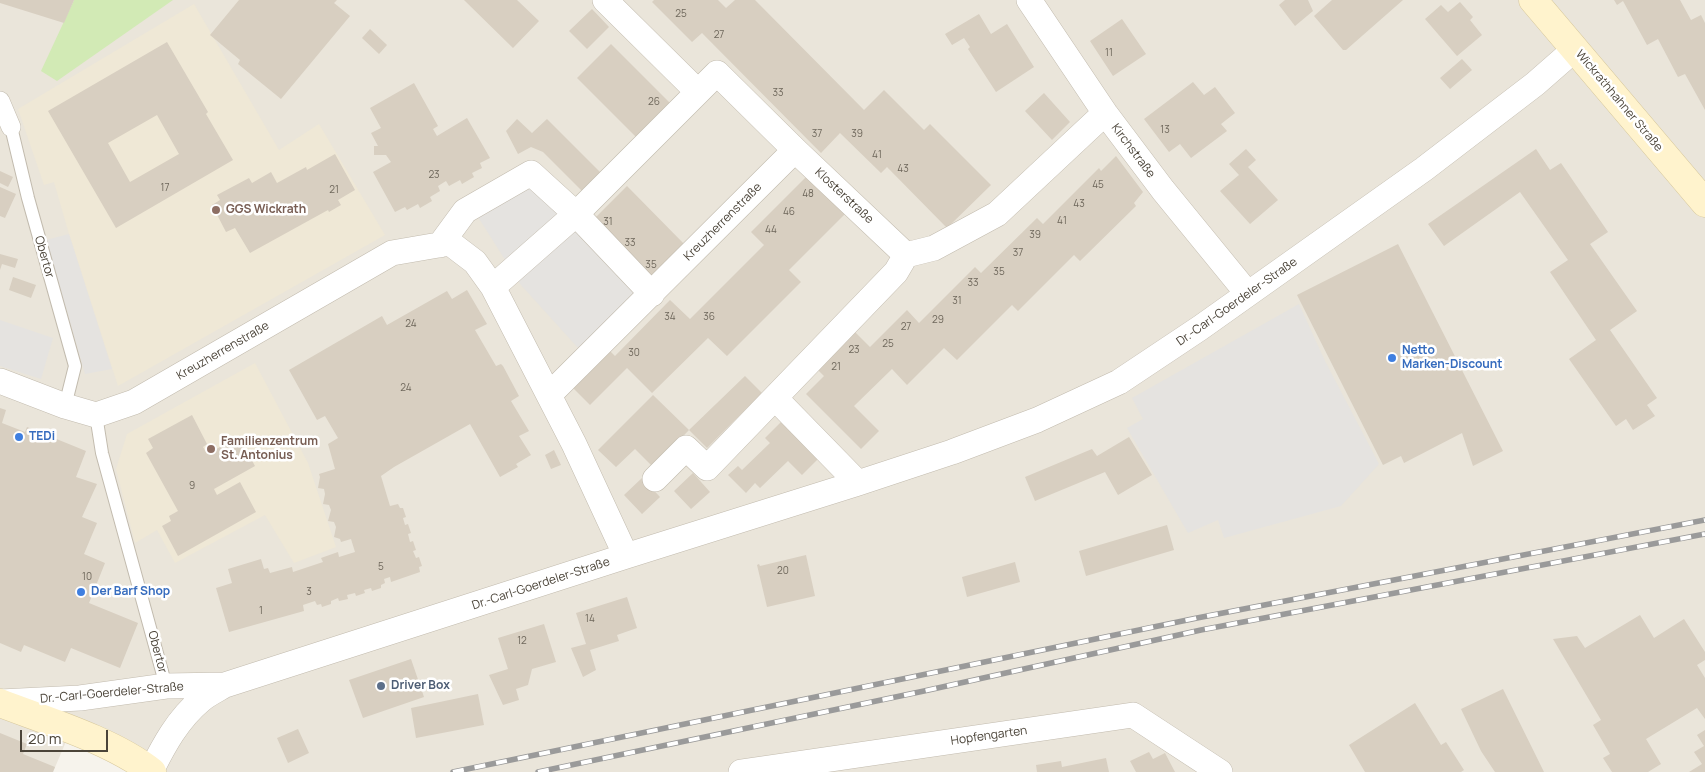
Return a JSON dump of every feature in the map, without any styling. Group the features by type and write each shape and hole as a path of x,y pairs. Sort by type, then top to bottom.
{"main road":[{"name":"Wickrathhahner Straße","path":"1533,0 1705,203"},
{"path":"0,702 126,754 151,772"}],"street":[{"path":"493,286 576,214 698,92 605,0"},
{"name":"Kirchstraße","path":"1029,0 1106,113 1163,190 1248,294"},
{"name":"Dr.-Carl-Goerdeler-Straße","path":"151,772 165,743 185,716 202,699 225,685 952,452 1037,420 1119,382 1200,328 1424,169 1535,84 1575,48"},
{"name":"Klosterstraße","path":"698,92 718,73 795,150 906,255"},
{"name":"Obertor","path":"2,104 11,127"},
{"path":"655,480 686,448 707,468 896,272 906,255 934,248 998,214 1106,113"},
{"name":"Kreuzherrenstraße","path":"550,395 795,150"},
{"path":"440,245 465,211 531,173 576,214 652,294"},
{"name":"Kreuzherrenstraße","path":"96,415 134,402 392,253 450,243 475,262 493,286 550,395 626,556"},
{"path":"0,381 65,406 96,415"},
{"path":"776,398 858,483"},
{"name":"Dr.-Carl-Goerdeler-Straße","path":"0,702 80,698 166,686 225,685"},
{"name":"Hopfengarten","path":"741,772 1133,715 1220,772"}],"lane":[{"name":"Obertor","path":"11,127 28,198 75,366 65,406"},
{"name":"Obertor","path":"96,415 102,453 166,686"}],"shaded area":[{"path":"0,0 1705,0 1705,772 151,772 71,730 53,772 0,772"},
{"name":"GGS Wickrath","path":"194,4 279,150 319,124 385,235 118,386 54,182 44,185 18,109"},
{"path":"532,185 636,292 579,349 521,285 478,217"},
{"path":"69,234 112,369 85,374 46,240"},
{"path":"1299,304 1325,361 1379,464 1341,506 1224,538 1218,520 1188,533 1127,428 1143,419 1132,398"},
{"path":"0,320 53,338 41,379 0,366"},
{"name":"Familienzentrum St. Antonius","path":"255,363 308,463 336,547 294,563 265,515 175,563 157,530 135,543 116,469 127,434"}],"green space":[{"path":"74,0 173,0 57,81 41,71"}],"building":[{"path":"0,0 74,0 64,23 0,3"},
{"path":"239,0 337,0 334,3 350,16 281,99 238,64 240,60 210,35"},
{"path":"464,0 517,0 539,21 513,48"},
{"path":"654,0 718,0 726,8 735,0 755,0 864,110 884,90 924,130 930,124 991,185 947,228 887,167 881,173 840,133 821,153 702,33 692,42 652,2"},
{"path":"1285,0 1308,0 1313,11 1295,26 1279,5"},
{"path":"1332,0 1403,0 1346,50 1343,50 1314,16"},
{"path":"1614,0 1680,0 1691,20 1701,15 1705,23 1705,110 1685,74 1678,77 1658,39 1647,45 1623,1 1617,5"},
{"path":"1460,2 1473,17 1470,20 1482,35 1457,56 1425,19 1441,5 1448,12"},
{"path":"592,9 609,27 587,49 569,31"},
{"path":"979,14 991,34 1007,24 1034,67 996,92 968,49 970,47 964,38 952,45 945,34"},
{"path":"1122,19 1146,54 1113,76 1090,41"},
{"path":"370,29 387,45 379,54 362,38"},
{"path":"167,42 208,112 206,114 233,160 116,228 48,111","holes":["157,115 179,154 130,182 108,143"]},
{"path":"611,44 672,105 638,139 577,78"},
{"path":"1462,59 1472,70 1450,89 1440,78"},
{"path":"1193,82 1204,95 1215,87 1235,113 1221,124 1227,131 1191,158 1180,144 1169,152 1144,119"},
{"path":"414,83 438,126 433,129 437,136 467,118 490,158 480,163 482,168 472,173 474,177 462,184 460,180 449,186 446,181 438,186 440,191 430,197 432,201 420,208 418,204 407,210 405,207 395,212 373,172 391,162 386,155 374,155 374,146 378,146 371,133 381,128 370,108"},
{"path":"1044,93 1070,122 1052,140 1025,111"},
{"path":"517,119 532,133 547,119 602,174 584,193 543,152 531,147 518,154 506,131"},
{"path":"1246,149 1256,160 1248,167 1278,200 1250,224 1220,191 1239,175 1229,164"},
{"path":"1536,149 1550,170 1561,163 1608,232 1590,244 1637,311 1610,330 1657,398 1647,405 1655,416 1633,430 1626,419 1616,426 1569,359 1596,340 1550,272 1568,260 1520,192 1444,246 1428,224"},
{"path":"335,154 355,190 338,200 341,205 329,212 328,210 250,253 235,228 226,232 212,205 220,200 217,195 249,178 252,183 271,172 277,183 306,167 307,170"},
{"path":"1116,156 1143,192 1134,203 1136,206 1080,261 1074,255 1018,311 1012,305 957,360 944,348 907,385 892,369 854,406 879,431 861,449 806,394 824,376 817,369 855,332 870,347 907,310 919,323 975,267 981,273 1037,218 1043,224 1099,168 1101,171"},
{"path":"0,171 13,177 8,187 0,183"},
{"path":"807,176 845,214 789,270 801,282 727,356 708,338 652,393 627,368 590,405 572,387 609,350 615,356 670,300 690,319 764,245 751,232"},
{"path":"627,186 687,247 653,281 592,221"},
{"path":"0,187 16,194 5,218 0,216"},
{"name":"Netto Marken-Discount","path":"1398,244 1503,451 1473,466 1462,433 1404,463 1401,456 1383,465 1297,295"},
{"path":"0,254 18,259 15,268 2,264 0,270"},
{"path":"13,277 36,285 31,298 9,290"},
{"path":"467,290 487,324 475,330 496,366 501,364 503,366 519,396 511,401 529,431 519,436 531,455 516,464 518,467 500,477 470,424 394,467 381,476 390,506 398,504 400,508 403,508 406,517 403,518 405,525 408,524 411,533 408,534 410,542 413,541 416,550 413,551 416,558 419,557 422,566 419,567 420,572 391,582 390,577 384,579 385,583 381,585 381,588 372,591 371,588 364,590 365,593 356,596 355,593 347,595 348,599 339,601 338,598 331,601 331,604 322,607 321,604 317,605 315,601 303,605 304,611 229,632 216,588 232,583 228,569 261,559 264,569 268,568 270,573 292,567 293,572 323,562 321,558 338,552 339,557 355,552 351,539 341,542 340,539 334,537 336,527 334,522 328,521 331,510 329,505 323,504 324,489 318,488 319,474 335,469 328,444 338,438 325,416 317,420 289,370 382,316 387,325 447,291 452,299"},
{"path":"745,376 762,393 707,448 689,430"},
{"path":"653,395 689,430 653,467 635,449 616,467 598,450"},
{"path":"0,408 6,410 2,423 25,432 27,427 86,451 76,477 97,484 82,517 97,523 84,554 105,563 89,603 138,623 120,668 71,648 65,662 24,645 21,652 0,643"},
{"path":"192,415 207,444 203,447 207,454 239,437 255,466 214,489 217,495 240,482 256,512 178,556 162,526 171,521 169,516 178,511 146,453 153,448 148,439"},
{"path":"783,420 820,457 802,475 788,461 760,488 755,483 746,493 728,475 738,466 742,470 770,443 765,438"},
{"path":"1129,437 1152,475 1118,495 1105,472 1035,501 1025,477 1092,449 1097,456"},
{"path":"554,450 561,465 551,469 545,455"},
{"path":"693,473 710,492 691,509 674,491"},
{"path":"642,478 660,497 642,514 624,495"},
{"path":"1167,525 1174,550 1086,576 1079,551"},
{"path":"806,555 815,596 767,607 757,565 759,564 760,566"},
{"path":"1015,562 1020,582 967,597 962,577"},
{"path":"627,597 637,628 617,635 619,641 590,650 596,670 583,677 571,648 586,644 576,613"},
{"path":"1640,615 1654,638 1684,619 1705,652 1705,660 1697,665 1705,678 1705,719 1697,708 1646,739 1661,764 1648,772 1612,772 1603,758 1610,754 1593,725 1601,720 1553,639 1577,636 1585,648"},
{"path":"544,624 556,662 532,669 528,685 516,689 519,700 503,705 489,675 508,669 498,638"},
{"path":"411,659 424,697 363,718 349,680"},
{"path":"1503,689 1544,772 1495,772 1481,751 1461,709"},
{"path":"478,694 484,725 416,738 411,708"},
{"path":"1415,703 1441,745 1446,742 1464,770 1461,772 1365,772 1349,745"},
{"path":"298,729 309,753 288,763 277,738"},
{"path":"1705,730 1705,772 1689,772 1702,764 1694,752 1704,746 1697,735"},
{"path":"0,733 27,744 23,754 55,767 53,772 0,772"},
{"path":"1149,752 1153,759 1165,753 1175,772 1136,772 1130,761"},
{"path":"1106,758 1109,772 1037,772 1036,765 1061,761 1062,767"}],"railway":[{"path":"453,772 1197,618 1705,520"},
{"path":"538,772 924,691 1201,630 1705,534"}],"place":[{"name":"GGS Wickrath","path":"216,210"},
{"name":"Netto Marken-Discount","path":"1392,358"},
{"name":"TEDi","path":"19,437"},
{"name":"Familienzentrum St. Antonius","path":"211,449"},
{"name":"Der Barf Shop","path":"81,592"},
{"name":"Driver Box","path":"381,686"}]}
